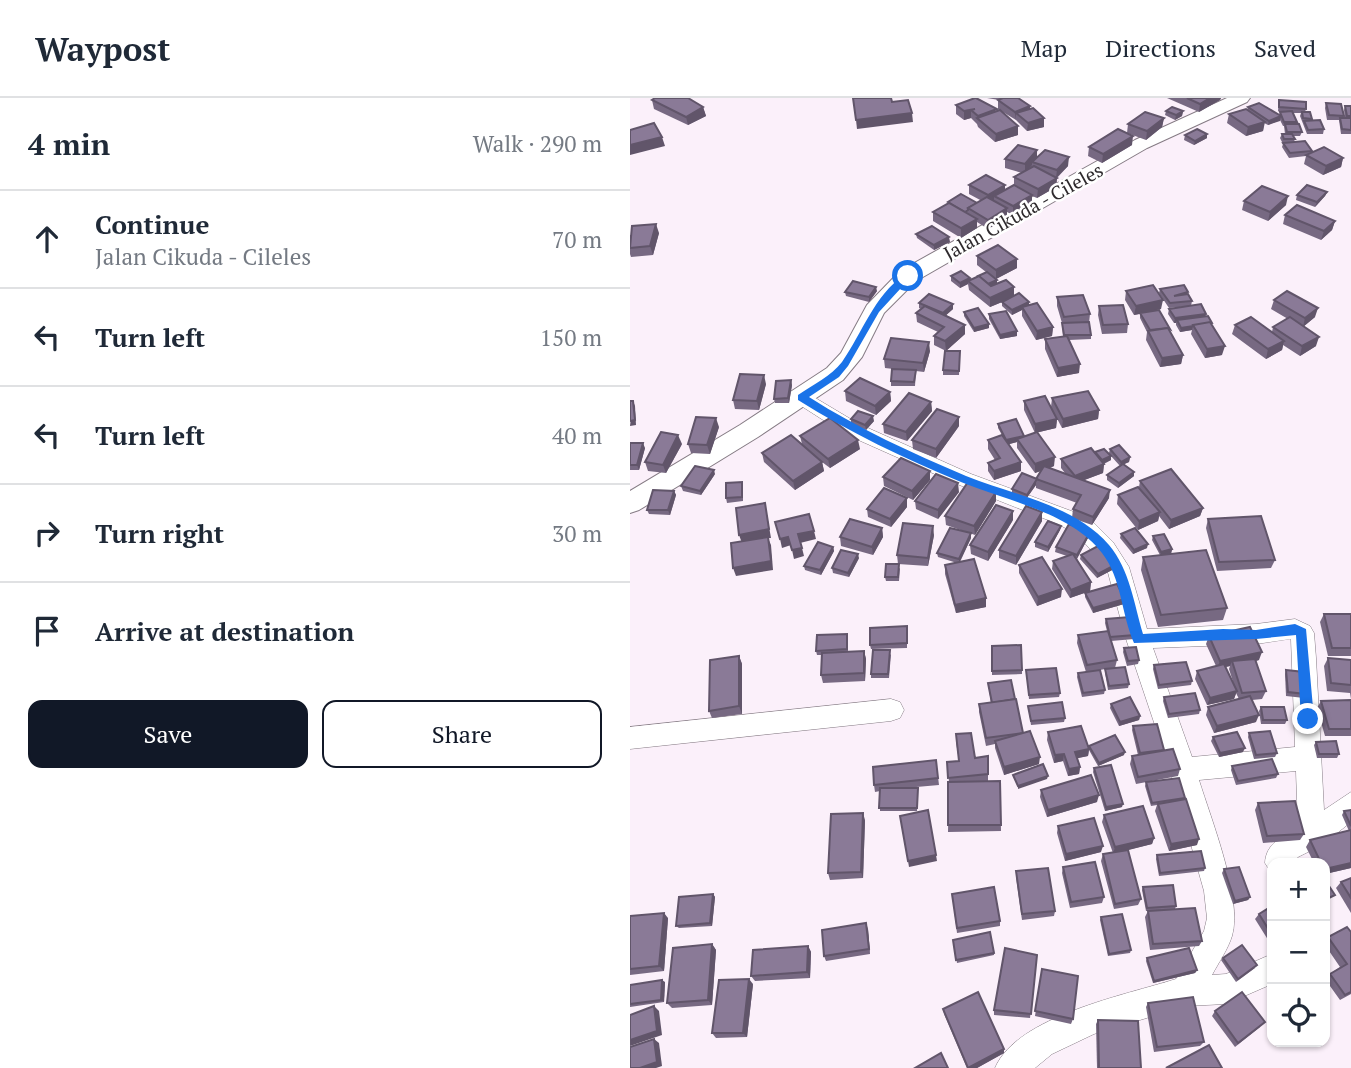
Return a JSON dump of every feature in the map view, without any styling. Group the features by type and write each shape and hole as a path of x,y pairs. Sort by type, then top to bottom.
{"street":[{"name":"Jalan Cikuda - Cileles","path":"630,503 835,374 845,364 875,310 908,276 1141,144 1241,98"},
{"path":"802,397 852,429 964,479 1066,518 1086,529 1105,548 1118,567 1138,639 1218,891 1221,918 1218,935 1186,991"},
{"path":"1138,639 1223,634 1256,635 1295,629 1302,633 1308,699 1307,758 1312,836"},
{"path":"630,738 891,710"},
{"path":"1182,771 1307,758"},
{"path":"1279,858 1288,848 1312,836 1351,805"},
{"path":"1011,1068 1041,1043 1110,1013 1186,991 1226,989 1267,971"}],"building":[{"path":"688,98 703,107 686,117 652,100"},
{"path":"853,98 891,98 892,102 908,100 912,113 856,120"},
{"path":"975,98 997,109 978,116 971,110 975,109 964,111 956,105"},
{"path":"1018,98 1030,106 1015,112 998,100"},
{"path":"1187,98 1210,98 1200,104"},
{"path":"1279,100 1306,102 1306,109 1279,107"},
{"path":"1259,103 1281,116 1269,121 1248,107"},
{"path":"1326,103 1341,104 1344,116 1329,115"},
{"path":"1345,106 1351,106 1351,116 1347,116"},
{"path":"1172,107 1183,111 1176,115 1166,111"},
{"path":"1033,108 1044,118 1028,123 1016,113"},
{"path":"1246,109 1265,122 1248,127 1229,114"},
{"path":"1000,110 1018,126 996,134 977,118"},
{"path":"1292,111 1297,122 1284,122 1280,112"},
{"path":"1145,112 1164,118 1147,131 1128,124"},
{"path":"1302,112 1310,112 1312,119 1303,118"},
{"path":"1340,118 1351,118 1351,130 1342,129"},
{"path":"1320,120 1324,129 1308,130 1304,121"},
{"path":"654,123 662,137 630,145 630,130"},
{"path":"1285,124 1299,124 1302,132 1287,132"},
{"path":"1118,129 1133,136 1103,154 1089,147"},
{"path":"1197,129 1207,134 1195,141 1185,135"},
{"path":"1282,134 1292,134 1295,139 1284,139"},
{"path":"1305,141 1312,151 1290,153 1283,143"},
{"path":"1018,145 1037,150 1025,164 1005,159"},
{"path":"1324,147 1343,158 1326,166 1306,155"},
{"path":"1045,150 1069,157 1057,170 1032,162"},
{"path":"1034,166 1057,178 1038,189 1014,177"},
{"path":"986,175 1005,185 988,195 969,185"},
{"path":"1014,185 1032,195 1013,206 994,196"},
{"path":"1307,185 1327,192 1317,202 1297,195"},
{"path":"1262,186 1288,196 1270,212 1244,201"},
{"path":"961,194 977,203 965,212 948,202"},
{"path":"987,197 1007,208 988,220 968,208"},
{"path":"949,203 977,219 961,228 933,212"},
{"path":"1297,205 1335,221 1324,231 1285,215"},
{"path":"656,224 650,246 630,248 632,226"},
{"path":"932,226 949,237 934,245 916,234"},
{"path":"998,245 1017,259 996,270 977,256"},
{"path":"961,271 970,278 960,283 951,276"},
{"path":"987,272 997,280 988,284 978,276"},
{"path":"979,276 991,286 1006,280 1014,287 990,298 968,281"},
{"path":"853,281 876,287 869,297 845,292"},
{"path":"1153,285 1163,300 1136,306 1126,291"},
{"path":"1184,285 1188,292 1174,296 1188,294 1192,301 1170,303 1160,289"},
{"path":"1287,291 1318,308 1305,318 1274,300"},
{"path":"1019,293 1029,302 1012,310 1002,302"},
{"path":"929,294 953,304 943,313 919,303"},
{"path":"1083,295 1090,314 1064,317 1057,297"},
{"path":"1037,303 1053,327 1037,331 1022,307"},
{"path":"1201,304 1206,314 1175,318 1169,309"},
{"path":"1123,305 1128,324 1103,325 1099,306"},
{"path":"925,306 965,325 945,341 934,336 944,327 916,313"},
{"path":"978,308 989,324 974,328 964,312"},
{"path":"1159,310 1170,329 1150,330 1140,313"},
{"path":"1006,311 1017,331 1000,335 989,314"},
{"path":"1208,316 1212,323 1181,328 1177,320"},
{"path":"1251,317 1284,341 1268,349 1235,325"},
{"path":"1290,317 1319,337 1302,346 1273,327"},
{"path":"1089,322 1091,335 1064,335 1062,323"},
{"path":"1210,322 1225,346 1207,349 1193,325"},
{"path":"1168,328 1183,355 1162,358 1148,331"},
{"path":"1067,336 1080,364 1058,368 1045,339"},
{"path":"891,338 929,342 923,363 884,359"},
{"path":"945,351 960,351 959,371 943,370"},
{"path":"892,369 916,370 914,382 891,381"},
{"path":"740,374 764,375 757,401 733,400"},
{"path":"860,378 890,392 875,406 845,391"},
{"path":"791,380 788,398 774,399 776,381"},
{"path":"1088,391 1099,410 1063,419 1052,398"},
{"path":"909,393 931,402 906,432 883,424"},
{"path":"1045,396 1057,419 1035,424 1024,401"},
{"path":"630,401 633,401 635,420 630,421"},
{"path":"937,409 959,417 936,449 912,440"},
{"path":"858,411 873,416 865,425 851,419"},
{"path":"696,417 716,418 707,445 688,444"},
{"path":"830,418 858,440 828,459 800,436"},
{"path":"1016,419 1024,436 1006,440 998,424"},
{"path":"661,432 678,435 663,465 645,462"},
{"path":"1037,432 1055,457 1035,464 1017,439"},
{"path":"791,435 822,462 793,481 762,453"},
{"path":"1002,435 1021,462 994,471 988,463 1000,458 988,440"},
{"path":"630,443 643,443 637,465 630,465"},
{"path":"1119,445 1130,457 1121,462 1110,449"},
{"path":"1091,448 1104,464 1075,476 1061,459"},
{"path":"1104,449 1111,456 1102,460 1095,452"},
{"path":"901,458 930,471 912,491 883,477"},
{"path":"1123,464 1134,472 1119,483 1107,475"},
{"path":"695,466 714,470 700,491 681,486"},
{"path":"1044,466 1110,490 1093,517 1073,509 1081,495 1036,479"},
{"path":"1171,469 1203,508 1171,520 1140,481"},
{"path":"1022,473 1037,479 1027,495 1012,489"},
{"path":"936,474 958,483 938,510 915,501"},
{"path":"742,482 742,497 726,498 726,483"},
{"path":"968,482 996,492 974,526 945,516"},
{"path":"1138,487 1160,512 1139,521 1118,495"},
{"path":"884,488 907,498 890,519 867,509"},
{"path":"653,490 674,491 668,510 647,510"},
{"path":"765,503 769,529 739,535 736,508"},
{"path":"996,505 1013,511 988,552 970,545"},
{"path":"1026,506 1042,512 1016,556 999,550"},
{"path":"809,514 814,531 798,534 802,548 792,550 788,537 780,539 775,522"},
{"path":"1261,516 1275,560 1219,562 1208,519"},
{"path":"850,519 882,528 872,547 840,537"},
{"path":"1048,521 1061,526 1048,547 1035,542"},
{"path":"903,523 933,526 928,558 897,555"},
{"path":"1069,524 1090,532 1077,555 1056,547"},
{"path":"950,528 971,533 959,559 937,553"},
{"path":"1135,528 1148,544 1134,550 1121,534"},
{"path":"1164,534 1172,549 1161,552 1153,536"},
{"path":"768,537 771,561 733,568 731,543"},
{"path":"818,542 833,547 820,570 804,566"},
{"path":"1098,546 1115,565 1098,574 1081,555"},
{"path":"841,550 858,554 848,573 832,568"},
{"path":"1206,550 1227,608 1161,615 1143,557"},
{"path":"1073,554 1091,582 1071,590 1053,561"},
{"path":"1042,557 1062,589 1038,597 1019,565"},
{"path":"974,559 986,598 955,605 945,565"},
{"path":"886,564 899,564 898,577 885,577"},
{"path":"1117,584 1125,599 1093,608 1085,593"},
{"path":"1324,614 1351,614 1351,648 1332,648"},
{"path":"1130,617 1135,635 1110,637 1106,619"},
{"path":"907,626 907,643 870,645 870,628"},
{"path":"1250,627 1262,652 1220,661 1209,636"},
{"path":"1108,631 1117,660 1087,665 1078,635"},
{"path":"847,634 847,649 816,651 817,635"},
{"path":"1021,645 1022,670 992,671 992,646"},
{"path":"1136,647 1139,660 1128,661 1124,648"},
{"path":"873,650 890,650 888,674 871,674"},
{"path":"864,651 864,673 821,675 822,653"},
{"path":"739,656 739,706 709,711 710,660"},
{"path":"1328,658 1351,660 1351,685 1331,683"},
{"path":"1255,659 1266,691 1242,693 1232,661"},
{"path":"1186,662 1192,681 1159,685 1154,665"},
{"path":"1224,664 1237,691 1210,698 1197,671"},
{"path":"1125,667 1129,684 1109,686 1105,669"},
{"path":"1056,668 1060,693 1029,695 1026,670"},
{"path":"1100,670 1105,690 1083,693 1078,673"},
{"path":"1286,670 1304,672 1306,694 1288,692"},
{"path":"1011,680 1015,699 992,703 988,683"},
{"path":"1195,693 1200,710 1169,714 1164,697"},
{"path":"1250,696 1259,715 1217,726 1208,707"},
{"path":"1130,697 1140,716 1120,722 1111,704"},
{"path":"1016,699 1023,733 986,738 979,704"},
{"path":"1351,700 1351,729 1329,729 1321,701"},
{"path":"1062,702 1065,718 1031,721 1028,706"},
{"path":"1261,707 1284,707 1287,720 1263,720"},
{"path":"1157,724 1164,750 1140,753 1133,726"},
{"path":"1081,726 1089,749 1075,752 1080,767 1069,769 1064,754 1055,755 1048,732"},
{"path":"1030,731 1040,757 1004,767 995,741"},
{"path":"1270,731 1277,753 1256,755 1249,733"},
{"path":"1237,732 1245,748 1220,753 1213,737"},
{"path":"971,733 975,758 988,756 988,774 948,778 947,762 959,761 956,734"},
{"path":"1115,735 1125,752 1099,763 1089,746"},
{"path":"1336,741 1339,754 1319,754 1316,742"},
{"path":"1173,749 1180,769 1138,777 1132,756"},
{"path":"1272,759 1278,774 1238,781 1232,766"},
{"path":"936,760 938,778 874,785 873,767"},
{"path":"1043,764 1048,776 1018,786 1013,775"},
{"path":"1111,765 1123,804 1106,807 1094,768"},
{"path":"1091,775 1099,795 1048,810 1041,790"},
{"path":"1179,778 1185,798 1152,803 1146,782"},
{"path":"1000,781 1001,825 948,825 948,782"},
{"path":"880,788 918,788 917,808 879,808"},
{"path":"1186,799 1199,839 1171,844 1158,804"},
{"path":"1295,801 1304,834 1267,836 1258,803"},
{"path":"1143,806 1154,838 1115,847 1104,815"},
{"path":"928,810 936,855 908,861 900,816"},
{"path":"1351,810 1351,826 1344,811"},
{"path":"863,813 861,872 828,873 831,814"},
{"path":"1094,818 1103,846 1066,854 1058,826"},
{"path":"1351,830 1351,863 1330,868 1330,858 1319,858 1310,840"},
{"path":"1128,850 1141,899 1115,904 1103,854"},
{"path":"1201,851 1205,868 1160,873 1157,855"},
{"path":"1095,862 1104,897 1071,902 1063,867"},
{"path":"1239,867 1250,897 1235,901 1224,869"},
{"path":"1048,868 1055,911 1022,914 1016,871"},
{"path":"1351,878 1351,898 1341,882"},
{"path":"1173,885 1176,906 1147,908 1143,887"},
{"path":"994,887 1000,921 957,928 952,894"},
{"path":"713,894 710,923 676,926 679,897"},
{"path":"1195,908 1202,941 1153,944 1148,911"},
{"path":"1267,909 1267,927 1259,914"},
{"path":"664,913 659,966 630,969 630,916"},
{"path":"1122,914 1131,950 1109,954 1101,917"},
{"path":"866,923 869,949 824,956 822,930"},
{"path":"1347,927 1351,932 1351,992 1345,995 1330,974 1347,964 1330,936"},
{"path":"990,932 994,953 956,960 953,940"},
{"path":"712,944 708,1000 667,1003 673,948"},
{"path":"1242,945 1257,965 1238,979 1223,958"},
{"path":"808,946 807,972 751,976 753,950"},
{"path":"1005,948 1037,955 1031,1014 994,1010"},
{"path":"1189,948 1197,970 1154,981 1147,958"},
{"path":"1042,969 1078,976 1073,1019 1035,1011"},
{"path":"749,979 743,1033 712,1033 719,980"},
{"path":"662,980 661,1000 630,1004 630,985"},
{"path":"978,992 1004,1049 968,1068 943,1009"},
{"path":"1242,992 1265,1022 1238,1043 1215,1011"},
{"path":"1193,997 1204,1042 1157,1047 1148,1003"},
{"path":"654,1006 657,1031 630,1040 630,1015"},
{"path":"1098,1020 1138,1021 1141,1068 1099,1068"},
{"path":"654,1039 657,1062 640,1068 630,1068 630,1047"},
{"path":"1209,1045 1222,1068 1166,1068"},
{"path":"941,1053 948,1068 915,1068"}],"route":[{"path":"908,276 875,310 845,364 823,384 802,397 852,429 964,479 1066,518 1086,529 1105,548 1118,567 1138,639 1234,633 1256,635 1295,629 1302,633 1308,719"}]}
